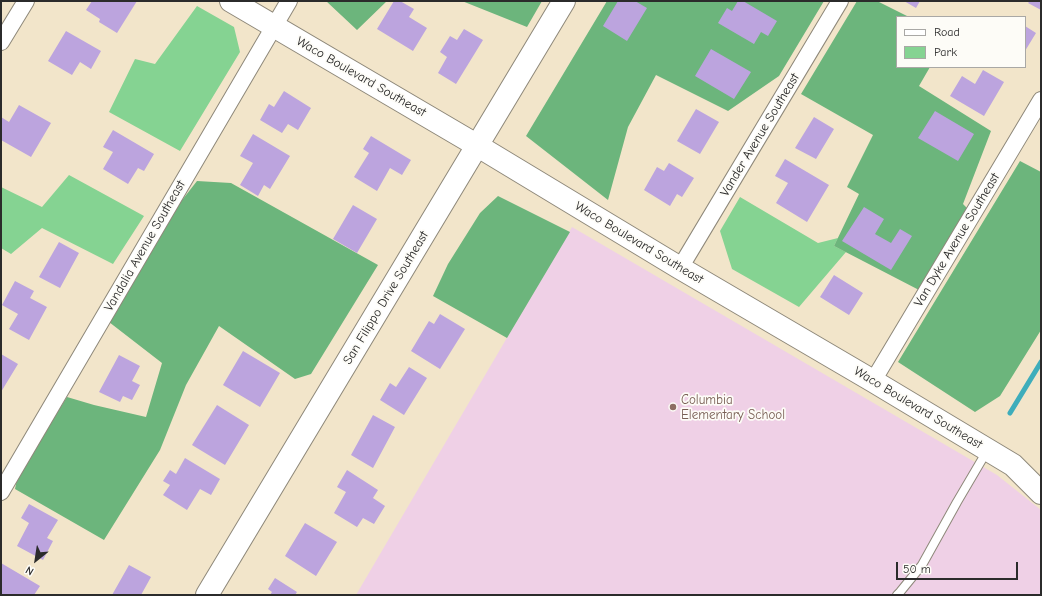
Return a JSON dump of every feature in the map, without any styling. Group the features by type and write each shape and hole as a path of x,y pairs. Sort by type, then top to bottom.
{"street":[{"path":"1,42 26,1"},
{"name":"Waco Boulevard Southeast","path":"231,1 478,146 680,268 1013,465 1041,493"},
{"name":"Vandalia Avenue Southeast","path":"1,492 289,1"},
{"name":"San Filippo Drive Southeast","path":"207,595 564,1"},
{"name":"Vander Avenue Southeast","path":"680,268 840,1"},
{"name":"Van Dyke Avenue Southeast","path":"873,381 1041,100"}],"lane":[{"path":"897,595 922,566 957,502 988,450"}],"shaded area":[{"name":"Columbia Elementary School","path":"572,227 997,475 1041,510 1041,595 356,595"}],"green space":[{"path":"326,1 387,1 357,30"},
{"path":"462,1 542,1 527,27"},
{"path":"607,1 824,1 779,76 728,111 656,75 628,127 608,200 526,136"},
{"path":"857,1 877,1 907,16 896,16 896,68 929,68 919,86 991,131 963,204 969,210 919,290 834,246 859,194 847,187 873,135 801,94"},
{"path":"197,6 234,27 240,52 180,151 109,112 135,59 155,64"},
{"path":"1020,161 1041,172 1041,330 1000,396 975,412 898,362"},
{"path":"69,175 144,216 113,264 42,228 11,254 1,248 1,187 42,207"},
{"path":"197,181 231,183 378,265 311,374 295,379 219,326 186,385 160,450 104,540 15,489 18,474 67,397 146,417 162,363 109,322 172,213"},
{"path":"498,196 570,232 507,338 433,296 448,264 480,213"},
{"path":"740,197 818,243 838,238 834,246 846,252 799,307 732,269 720,231"}],"building":[{"path":"92,1 137,1 117,33 99,22 100,19 86,10"},
{"path":"394,1 400,1 414,9 409,17 427,28 413,51 377,29"},
{"path":"618,1 635,1 647,8 627,41 603,26"},
{"path":"738,1 743,1 777,21 768,36 761,32 754,44 718,23 727,8 732,11"},
{"path":"904,1 920,1 916,8"},
{"path":"1030,1 1041,1 1041,10 1028,3"},
{"path":"1026,27 1036,33 1026,49"},
{"path":"464,29 483,40 456,84 438,73 447,57 440,52 450,36 457,40"},
{"path":"66,31 101,51 91,69 80,62 72,75 48,61"},
{"path":"711,49 751,72 734,99 695,76"},
{"path":"983,70 1004,82 984,116 950,96 962,76 975,84"},
{"path":"284,91 311,108 298,130 288,124 282,133 260,120 269,104 274,107"},
{"path":"19,105 51,123 31,157 1,140 1,117 9,122"},
{"path":"696,109 719,122 700,154 677,141"},
{"path":"935,111 974,134 958,161 918,138"},
{"path":"814,117 834,129 816,159 795,148"},
{"path":"113,130 154,154 144,171 138,168 128,184 103,169 113,152 103,147"},
{"path":"253,134 290,156 270,189 264,185 258,196 240,185 253,163 240,156"},
{"path":"371,136 411,160 402,175 390,168 377,191 354,177 369,153 363,149"},
{"path":"785,159 829,185 807,222 776,203 788,183 775,176"},
{"path":"669,163 694,178 682,197 677,194 670,206 644,190 657,167 664,171"},
{"path":"353,205 377,219 357,253 333,239"},
{"path":"864,207 884,219 875,234 891,243 900,229 912,236 891,270 842,241"},
{"path":"59,242 79,253 60,288 39,277"},
{"path":"834,275 863,293 849,315 820,297"},
{"path":"15,281 34,291 30,298 47,307 29,340 9,329 18,314 2,305"},
{"path":"440,314 465,329 440,369 411,351 429,321 434,324"},
{"path":"243,351 280,373 260,407 223,385"},
{"path":"1,354 18,364 1,392"},
{"path":"119,355 140,366 132,381 140,385 132,400 123,396 120,402 99,392"},
{"path":"409,367 427,378 404,415 380,400 390,383 396,387"},
{"path":"217,405 249,425 225,465 192,445"},
{"path":"373,415 395,427 373,468 351,455"},
{"path":"185,458 220,479 211,495 200,489 187,510 163,495 170,485 163,481 170,470 176,474"},
{"path":"347,470 378,490 373,498 385,506 374,524 363,518 357,527 334,513 346,492 337,487"},
{"path":"29,504 58,520 47,538 53,541 43,560 17,546 29,523 21,518"},
{"path":"305,523 337,542 316,576 285,556"},
{"path":"1,563 40,586 34,595 1,595"},
{"path":"129,565 151,577 141,595 112,595"},
{"path":"275,578 297,592 295,595 270,595 272,592 268,589"}],"waterway":[{"path":"1010,413 1041,362"}],"place":[{"name":"Columbia Elementary School","path":"673,407"}]}
